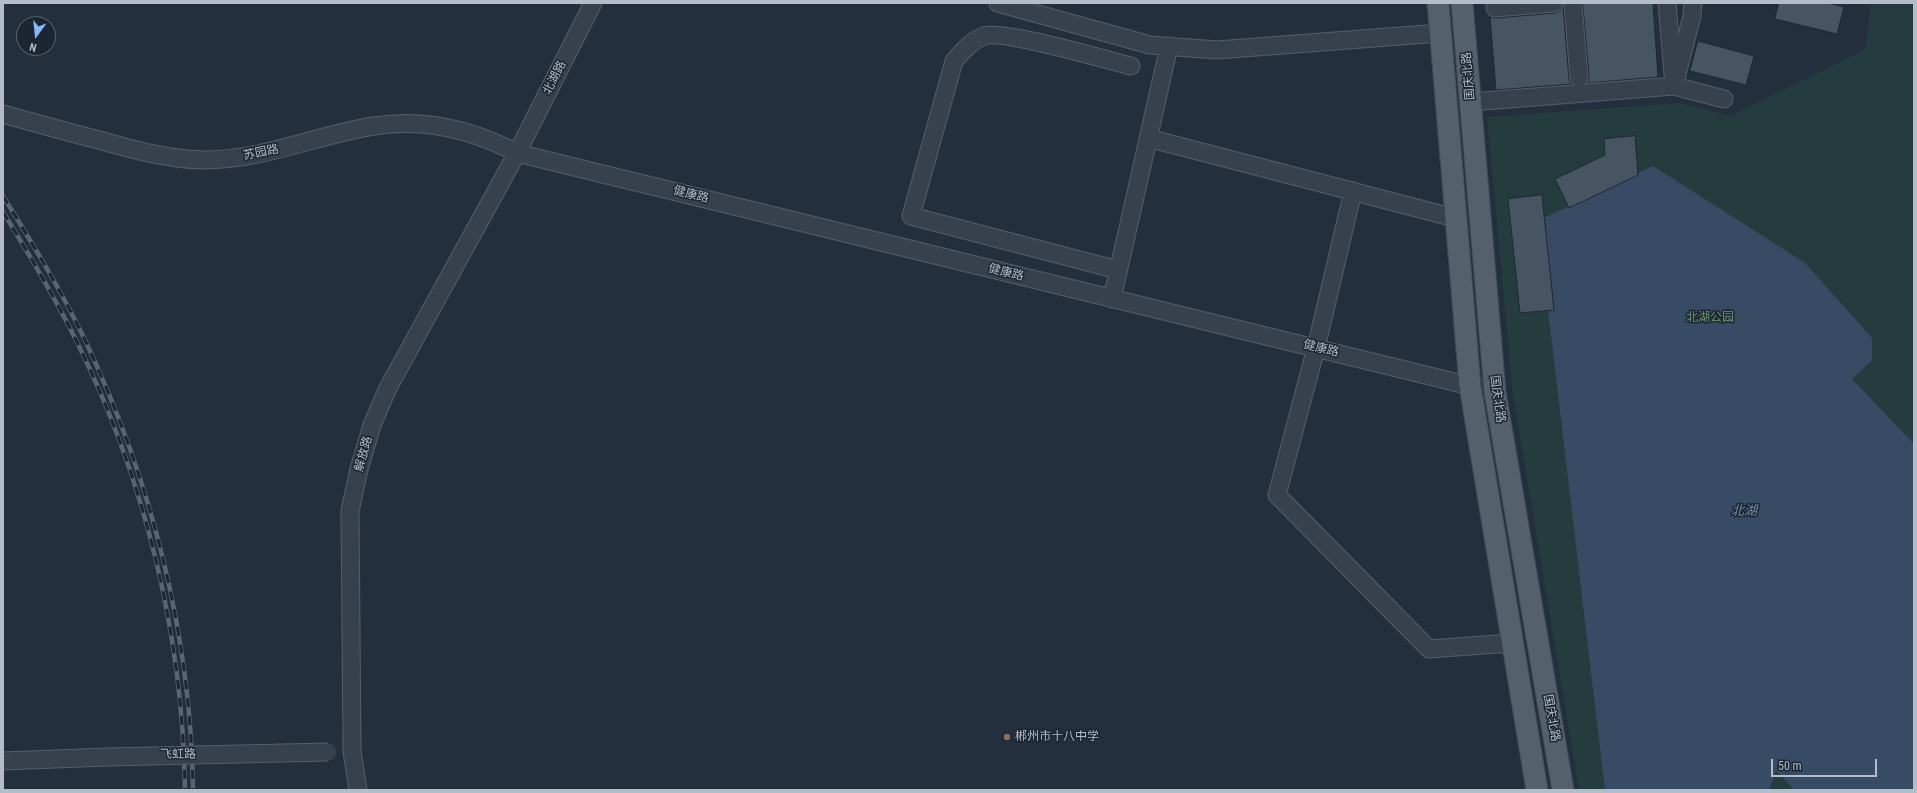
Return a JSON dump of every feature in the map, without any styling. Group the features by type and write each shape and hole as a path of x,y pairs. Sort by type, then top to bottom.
{"main road":[{"name":"国庆北路","path":"1438,3 1470,386 1536,790"},
{"name":"国庆北路","path":"1462,3 1495,392 1563,790"}],"street":[{"name":"北湖路","path":"517,153 593,3"},
{"path":"998,3 1150,45 1217,50 1440,33"},
{"path":"1495,8 1554,3"},
{"path":"1573,3 1579,78"},
{"path":"1667,3 1674,86"},
{"path":"1674,86 1692,16 1693,3"},
{"path":"1118,270 912,216 954,61 968,45 986,35 1012,36 1130,66"},
{"path":"1112,299 1168,46"},
{"path":"1471,102 1674,86 1724,99"},
{"name":"苏园路","path":"4,113 144,152 183,158 222,159 260,155 355,129 395,124 435,125 457,129 498,143 517,153"},
{"path":"1148,138 1456,218"},
{"name":"健康路","path":"517,153 1495,392"},
{"name":"解放路","path":"358,790 352,751 350,511 359,469 372,425 388,388 517,153"},
{"path":"1353,191 1316,348 1277,495 1429,649 1511,643"},
{"name":"飞虹路","path":"3,761 352,751"}],"green space":[{"name":"北湖","path":"1871,3 1914,3 1914,790 1579,790 1513,395 1487,117 1680,103 1730,116 1865,49"}],"water":[{"name":"北湖","path":"1653,166 1805,263 1872,338 1872,360 1852,379 1914,444 1914,790 1795,790 1776,771 1769,790 1605,790 1548,310 1554,310 1544,218 1638,175 1638,173"}],"building":[{"path":"1583,3 1653,3 1658,77 1588,83 1589,77"},
{"path":"1779,3 1828,3 1844,7 1837,34 1775,19"},
{"path":"1563,6 1569,79 1571,84 1496,90 1490,17 1496,18 1555,13 1560,11"},
{"path":"1698,41 1754,56 1746,85 1690,71"},
{"path":"1635,136 1638,175 1569,208 1555,179 1605,155 1604,139"},
{"path":"1542,195 1554,310 1520,313 1508,199"}],"railway":[{"path":"3,196 56,285 85,340 109,393 148,503 163,559 185,674 193,790"},
{"path":"3,212 41,275 76,340 122,447 140,503 156,559 168,616 177,674 183,732 185,790"}],"place":[{"name":"郴州市十八中学","path":"1007,737"}],"park label":[{"name":"北湖公园","path":"1710,318"}]}
